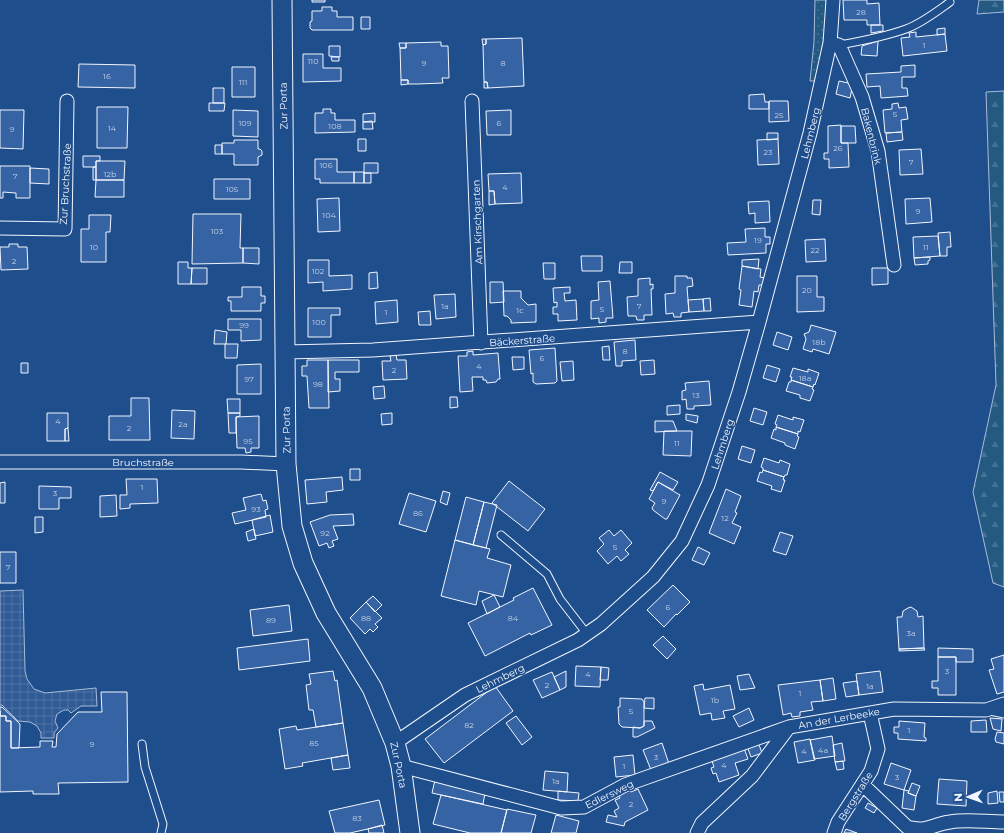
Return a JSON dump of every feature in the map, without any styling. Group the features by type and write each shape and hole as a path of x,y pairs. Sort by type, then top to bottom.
{"main road":[{"name":"Zur Porta","path":"282,0 286,464 292,526 303,563 326,613 372,688 395,742 401,766 410,833"}],"street":[{"name":"Lehmberg","path":"395,742 465,695 578,640 587,634 601,624 653,577 682,541 708,485 739,392 759,322 834,44 833,0"},
{"name":"Bakenbrink","path":"834,44 862,97 878,151 894,265"},
{"name":"Zur Bruchstraße","path":"0,228 65,229 68,101"},
{"name":"Am Kirschgarten","path":"472,101 481,343"},
{"name":"Bäckerstraße","path":"285,352 373,350 759,322"},
{"name":"Bruchstraße","path":"0,462 241,462 286,464"},
{"name":"An der Lerbeeke","path":"697,833 702,823 752,776 789,727 894,709 986,710 1004,704"},
{"name":"Bergstraße","path":"834,833 838,822 871,771 878,749 870,713"},
{"name":"Edlersweg","path":"401,766 561,808 584,807 625,785 789,727"},
{"path":"863,785 907,826 916,830 925,830 949,822 985,827 1004,822"}],"lane":[{"path":"834,44 886,36 907,29 930,17 950,2"},
{"path":"501,535 547,574 560,600 587,634"},
{"path":"986,710 1004,714"},
{"path":"142,744 145,766 163,824 161,833"}],"green space":[{"path":"815,0 833,0 823,81 810,81 814,42"},
{"path":"979,0 1004,0 1004,12 977,14"},
{"path":"1004,91 1004,587 993,583 973,492 996,385 986,92"}],"shaded area":[{"path":"23,590 25,671 27,679 34,689 45,693 96,688 97,706 81,706 71,713 68,710 64,710 57,714 55,721 58,728 54,733 54,738 41,738 41,733 37,726 30,722 18,721 2,705 0,705 0,591"}],"building":[{"path":"312,0 325,0 325,2 312,2"},
{"path":"843,0 867,0 867,4 879,3 880,25 867,25 867,20 844,20"},
{"path":"322,7 332,7 332,11 337,11 337,17 353,17 353,30 312,30 310,28 310,22 312,21 312,11 322,11"},
{"path":"361,17 370,17 370,29 361,29"},
{"path":"871,25 883,25 883,31 871,33"},
{"path":"945,28 945,34 937,35 937,29"},
{"path":"916,32 916,37 945,34 947,51 903,56 901,38 910,37 909,33"},
{"path":"522,38 524,86 488,88 487,82 484,82 483,45 486,44 486,39"},
{"path":"482,39 486,39 486,44 483,45"},
{"path":"878,41 877,56 861,55 862,46"},
{"path":"441,42 441,46 448,46 449,78 442,78 443,83 408,84 408,80 401,80 400,48 406,48 406,43"},
{"path":"399,43 406,43 406,48 400,48"},
{"path":"329,46 340,46 340,57 329,56"},
{"path":"303,54 323,54 323,68 341,68 341,81 303,82"},
{"path":"331,57 339,57 339,61 332,61"},
{"path":"79,64 135,65 135,88 78,87"},
{"path":"915,65 915,77 902,77 902,88 907,88 908,96 881,98 880,86 867,87 866,74 901,72 901,66"},
{"path":"232,67 255,67 255,97 232,97"},
{"path":"401,80 408,80 408,84 401,85"},
{"path":"839,81 853,84 850,98 836,94"},
{"path":"484,82 487,82 488,88 484,88"},
{"path":"213,88 224,88 224,103 213,103"},
{"path":"764,94 765,102 769,102 769,109 749,109 749,95"},
{"path":"769,101 788,101 789,121 769,122"},
{"path":"209,103 225,103 224,111 209,111"},
{"path":"898,103 899,108 906,107 908,119 901,120 902,132 885,133 883,110 892,109 892,104"},
{"path":"97,107 128,107 127,148 97,148"},
{"path":"323,109 331,109 331,113 335,113 335,120 355,120 355,132 315,133 315,113 323,113"},
{"path":"0,110 24,110 23,149 0,148"},
{"path":"233,110 258,111 258,137 233,136"},
{"path":"511,110 511,135 487,135 486,111"},
{"path":"375,113 375,122 363,122 363,114"},
{"path":"372,121 373,129 363,129 363,122"},
{"path":"841,125 841,143 848,143 849,167 829,168 829,159 824,159 824,153 828,153 828,126"},
{"path":"841,126 855,126 856,143 841,143"},
{"path":"902,132 903,140 887,142 886,133"},
{"path":"767,133 778,133 778,139 767,140"},
{"path":"358,139 366,139 366,151 358,151"},
{"path":"778,139 779,164 758,165 757,140"},
{"path":"234,140 258,140 258,149 262,151 262,155 258,157 258,165 234,165 234,154 222,154 222,143 234,143"},
{"path":"215,145 222,145 222,154 215,154"},
{"path":"921,149 923,174 900,175 899,150"},
{"path":"83,156 100,156 100,161 96,161 96,167 83,167"},
{"path":"315,159 337,159 337,172 354,172 354,183 320,183 320,179 315,179"},
{"path":"96,161 125,161 124,180 96,180"},
{"path":"364,163 378,163 378,173 364,173"},
{"path":"0,166 30,166 30,198 16,198 16,193 3,192 3,198 0,198"},
{"path":"93,167 96,167 96,180 93,180"},
{"path":"30,168 49,169 49,184 30,183"},
{"path":"354,172 364,172 364,183 354,183"},
{"path":"364,173 371,173 371,183 364,183"},
{"path":"521,173 522,203 495,204 494,191 489,191 488,174"},
{"path":"214,179 250,179 250,199 214,199"},
{"path":"96,180 124,180 124,197 95,197"},
{"path":"489,191 494,191 495,204 489,205"},
{"path":"339,198 340,231 318,232 317,199"},
{"path":"930,198 932,222 906,224 905,199"},
{"path":"813,200 821,200 820,215 812,214"},
{"path":"769,201 770,222 755,223 755,213 749,214 748,202"},
{"path":"193,214 241,214 240,248 243,248 243,263 192,264"},
{"path":"89,215 111,215 110,232 106,232 106,262 81,262 81,229 89,229"},
{"path":"765,228 765,237 770,237 770,244 766,244 766,253 728,255 727,243 746,242 745,229"},
{"path":"950,232 951,247 947,247 947,256 940,256 938,233"},
{"path":"938,236 940,256 914,258 913,237"},
{"path":"825,239 826,261 806,262 805,240"},
{"path":"9,244 18,244 18,247 27,247 28,269 1,270 0,247 9,247"},
{"path":"243,248 259,248 259,264 243,263"},
{"path":"581,256 602,256 602,271 582,271"},
{"path":"930,257 928,264 915,265 914,258"},
{"path":"759,259 758,269 742,266 742,260"},
{"path":"308,260 329,260 329,276 352,275 352,289 323,291 323,282 308,283"},
{"path":"178,262 188,262 188,268 192,268 191,284 178,284"},
{"path":"620,262 632,262 632,273 619,273"},
{"path":"543,263 555,263 555,279 544,279"},
{"path":"742,266 761,269 760,277 765,278 764,285 759,285 758,292 754,291 752,307 739,305 741,290 739,289"},
{"path":"192,268 207,268 207,284 191,284"},
{"path":"872,268 888,268 888,284 872,285"},
{"path":"377,272 378,288 369,289 369,273"},
{"path":"675,276 687,276 687,278 692,278 693,286 687,287 689,312 681,313 681,317 674,317 673,313 666,314 665,294 675,293"},
{"path":"797,276 817,276 817,297 824,297 824,311 797,312"},
{"path":"650,278 650,285 653,284 653,289 651,289 652,315 644,315 644,320 637,320 636,316 628,316 627,297 638,296 638,279"},
{"path":"610,281 613,318 606,318 606,322 599,323 599,318 591,319 591,301 599,300 598,282"},
{"path":"490,282 503,282 504,302 490,303"},
{"path":"242,287 261,287 261,296 265,296 265,303 261,303 261,311 231,311 231,301 228,301 228,297 242,297"},
{"path":"570,287 570,293 564,293 565,301 576,300 577,320 558,321 558,314 553,314 553,307 557,307 557,302 554,303 553,288"},
{"path":"503,291 521,291 521,298 528,305 536,304 536,322 511,323 511,320 507,316 504,316"},
{"path":"455,294 456,317 436,319 434,295"},
{"path":"710,298 711,311 704,311 703,299"},
{"path":"703,299 704,311 689,312 688,300"},
{"path":"397,300 398,322 376,324 375,302"},
{"path":"308,308 340,308 340,315 331,315 331,337 308,337"},
{"path":"430,311 431,325 419,325 418,312"},
{"path":"228,319 261,319 261,340 241,341 241,330 228,330"},
{"path":"811,325 836,332 829,354 813,349 812,352 803,349 806,339 804,334 809,332"},
{"path":"215,330 227,332 226,344 214,344"},
{"path":"777,332 792,337 788,350 773,345"},
{"path":"635,340 636,360 622,361 622,366 616,366 614,342"},
{"path":"225,344 238,344 237,358 225,358"},
{"path":"609,346 610,360 603,360 602,347"},
{"path":"555,348 557,381 555,383 536,384 533,382 533,373 531,374 529,350"},
{"path":"473,351 473,355 498,353 500,379 496,382 487,383 486,380 483,380 483,377 472,377 473,391 460,392 458,356 467,356 467,352"},
{"path":"396,355 397,360 406,360 407,379 383,380 382,361 391,361 390,356"},
{"path":"512,357 524,357 524,369 513,370"},
{"path":"307,360 328,360 329,408 309,408 307,376 302,376 302,366 307,366"},
{"path":"328,360 359,360 359,372 335,372 335,379 340,379 340,391 328,392"},
{"path":"654,360 655,374 641,375 640,361"},
{"path":"573,361 574,380 562,381 560,362"},
{"path":"21,363 28,363 28,373 21,373"},
{"path":"261,364 261,394 237,394 237,365"},
{"path":"767,365 780,369 776,382 763,378"},
{"path":"793,368 808,372 808,369 819,373 815,385 814,384 813,387 791,380 792,377 790,377"},
{"path":"791,380 813,387 812,389 814,390 810,401 800,398 800,395 786,391"},
{"path":"709,381 711,405 694,406 694,409 687,409 686,399 682,400 682,391 686,390 685,383"},
{"path":"384,386 385,398 374,399 373,387"},
{"path":"450,397 457,397 458,407 450,408"},
{"path":"131,398 149,398 150,440 109,440 109,416 131,416"},
{"path":"227,399 240,399 240,413 228,413"},
{"path":"680,405 680,414 667,415 667,406"},
{"path":"754,408 767,412 763,425 750,421"},
{"path":"172,410 195,411 194,439 171,438"},
{"path":"47,413 68,413 68,428 65,429 65,441 47,441"},
{"path":"228,413 240,413 240,416 236,417 236,433 229,433"},
{"path":"392,413 392,424 382,425 381,414"},
{"path":"686,414 698,416 697,423 686,420"},
{"path":"778,415 793,420 793,417 804,420 800,432 798,431 798,434 776,427 777,425 775,424"},
{"path":"259,416 259,448 251,448 251,452 246,453 245,448 237,448 236,417"},
{"path":"655,421 673,421 677,431 655,432"},
{"path":"776,427 798,434 797,436 799,437 795,449 785,445 785,443 771,438 774,429 776,430"},
{"path":"68,428 69,441 65,441 65,429"},
{"path":"664,431 692,431 691,456 663,455"},
{"path":"742,446 755,450 751,463 738,459"},
{"path":"764,458 779,463 780,460 790,464 787,475 784,477 763,470 761,467"},
{"path":"350,469 360,469 360,480 350,480"},
{"path":"763,470 784,477 783,480 785,480 781,492 771,489 772,486 757,481 760,472 762,473"},
{"path":"660,472 678,482 673,490 658,482 653,491 650,490"},
{"path":"342,477 343,490 326,492 327,502 307,504 305,480"},
{"path":"126,479 157,479 158,503 130,504 130,508 120,509 120,495 127,495"},
{"path":"509,481 545,509 528,531 492,503"},
{"path":"5,482 5,503 0,503 0,483"},
{"path":"658,482 680,495 667,519 653,510 652,508 655,503 649,499"},
{"path":"39,486 71,487 71,498 59,498 59,509 39,509"},
{"path":"726,489 741,496 735,512 737,513 732,523 741,527 734,544 709,533"},
{"path":"443,491 450,493 447,505 440,502"},
{"path":"409,493 436,501 426,532 399,524"},
{"path":"261,494 263,501 266,500 268,509 265,510 266,517 235,524 232,513 246,510 243,498"},
{"path":"116,495 117,516 100,517 100,496"},
{"path":"466,497 484,502 473,545 455,540"},
{"path":"484,502 497,505 486,548 473,545"},
{"path":"353,514 354,525 333,526 338,539 332,541 334,546 329,548 327,543 319,546 310,522 330,515"},
{"path":"270,515 273,532 255,536 252,520"},
{"path":"35,517 43,517 43,532 35,533"},
{"path":"254,529 256,539 248,541 246,532"},
{"path":"609,530 614,536 621,530 632,543 625,550 629,554 621,561 617,556 608,564 597,551 604,544 599,538"},
{"path":"780,532 793,536 786,555 773,551"},
{"path":"455,540 490,549 487,558 511,565 503,597 479,591 476,605 441,596"},
{"path":"698,547 710,553 704,565 692,560"},
{"path":"0,552 16,552 16,583 0,583"},
{"path":"673,585 690,602 664,627 647,610"},
{"path":"533,588 552,625 531,635 530,633 485,656 468,623 514,600 513,598"},
{"path":"494,595 500,607 487,614 482,601"},
{"path":"373,596 382,605 375,612 366,602"},
{"path":"366,602 382,618 375,624 378,627 373,632 370,629 365,634 350,618"},
{"path":"289,605 292,631 253,636 250,610"},
{"path":"911,607 917,611 918,617 923,616 924,648 899,649 897,617 902,617 903,611"},
{"path":"663,636 676,649 667,659 653,645"},
{"path":"308,639 310,661 239,670 237,648"},
{"path":"924,648 925,650 899,651 899,649"},
{"path":"938,648 973,649 973,662 956,662 956,657 938,657"},
{"path":"1004,655 1004,692 997,694 989,670 994,669 991,659"},
{"path":"938,657 956,657 956,695 938,695 938,688 932,688 932,681 938,681"},
{"path":"576,666 601,667 600,687 575,686"},
{"path":"601,667 609,668 608,680 600,680"},
{"path":"333,671 335,681 337,680 343,723 316,727 313,710 309,710 306,685 311,684 309,674"},
{"path":"566,671 566,687 560,690 554,677"},
{"path":"880,671 883,692 859,695 856,674"},
{"path":"552,672 560,690 542,698 533,680"},
{"path":"749,674 755,688 740,690 737,676"},
{"path":"833,678 836,699 823,701 820,680"},
{"path":"820,680 823,701 811,702 813,710 800,712 800,716 792,717 791,713 783,715 778,685"},
{"path":"857,681 859,695 846,697 843,683"},
{"path":"703,684 704,690 730,685 735,709 723,711 725,718 712,720 711,713 700,715 694,686"},
{"path":"495,686 513,711 444,763 425,739"},
{"path":"101,692 127,692 128,782 58,783 59,794 33,794 33,791 0,792 0,716 6,716 6,721 11,721 11,748 40,747 40,741 53,741 52,747 56,747 57,734 78,712 102,712"},
{"path":"620,698 642,699 644,702 644,726 640,728 622,727 619,724 618,707 620,707"},
{"path":"645,698 654,698 654,709 644,708"},
{"path":"0,707 2,707 20,724 19,748 11,748 11,721 6,721 6,716 0,716"},
{"path":"749,708 754,720 739,727 733,716"},
{"path":"516,716 532,737 522,745 506,723"},
{"path":"990,718 1002,719 1001,731 993,729"},
{"path":"986,720 987,732 971,732 971,721"},
{"path":"644,721 652,721 655,728 637,737 633,737 633,727 640,728 644,726"},
{"path":"899,721 925,723 924,737 926,738 926,741 898,739 898,733 894,733 894,727 899,727"},
{"path":"343,723 348,755 302,763 303,766 285,769 279,729 296,726 297,730"},
{"path":"997,732 1004,733 1004,744 996,742 995,739"},
{"path":"832,736 835,756 814,759 810,740"},
{"path":"810,739 815,760 798,763 794,742"},
{"path":"758,742 762,753 751,757 747,746"},
{"path":"662,743 669,764 651,770 643,750"},
{"path":"842,743 845,761 835,762 833,745"},
{"path":"744,748 748,759 735,763 739,775 719,782 716,773 713,774 711,768 714,767 711,758"},
{"path":"348,755 350,768 333,770 331,758"},
{"path":"633,755 635,775 616,777 614,757"},
{"path":"843,761 844,769 837,770 835,762"},
{"path":"891,763 911,770 904,790 884,784"},
{"path":"545,771 568,773 567,792 543,790"},
{"path":"939,779 967,781 966,806 937,804"},
{"path":"435,780 485,793 483,804 432,793"},
{"path":"912,783 920,786 916,796 908,793"},
{"path":"628,788 631,792 638,789 648,810 625,822 624,826 606,822 608,815 617,817 614,811 619,808 615,800 620,798 617,793"},
{"path":"904,790 909,791 908,793 916,796 914,810 902,808"},
{"path":"558,791 579,793 578,801 558,800"},
{"path":"997,791 998,803 988,804 988,793"},
{"path":"999,792 1004,792 1004,802 1000,802"},
{"path":"441,795 507,810 501,833 470,833 433,824"},
{"path":"379,800 385,825 350,833 335,833 329,811"},
{"path":"868,803 877,808 874,813 865,808"},
{"path":"507,809 536,815 531,833 501,833"},
{"path":"556,815 579,821 576,833 551,833"},
{"path":"382,825 384,833 369,833 368,829"},
{"path":"846,829 857,833 844,833"}]}
